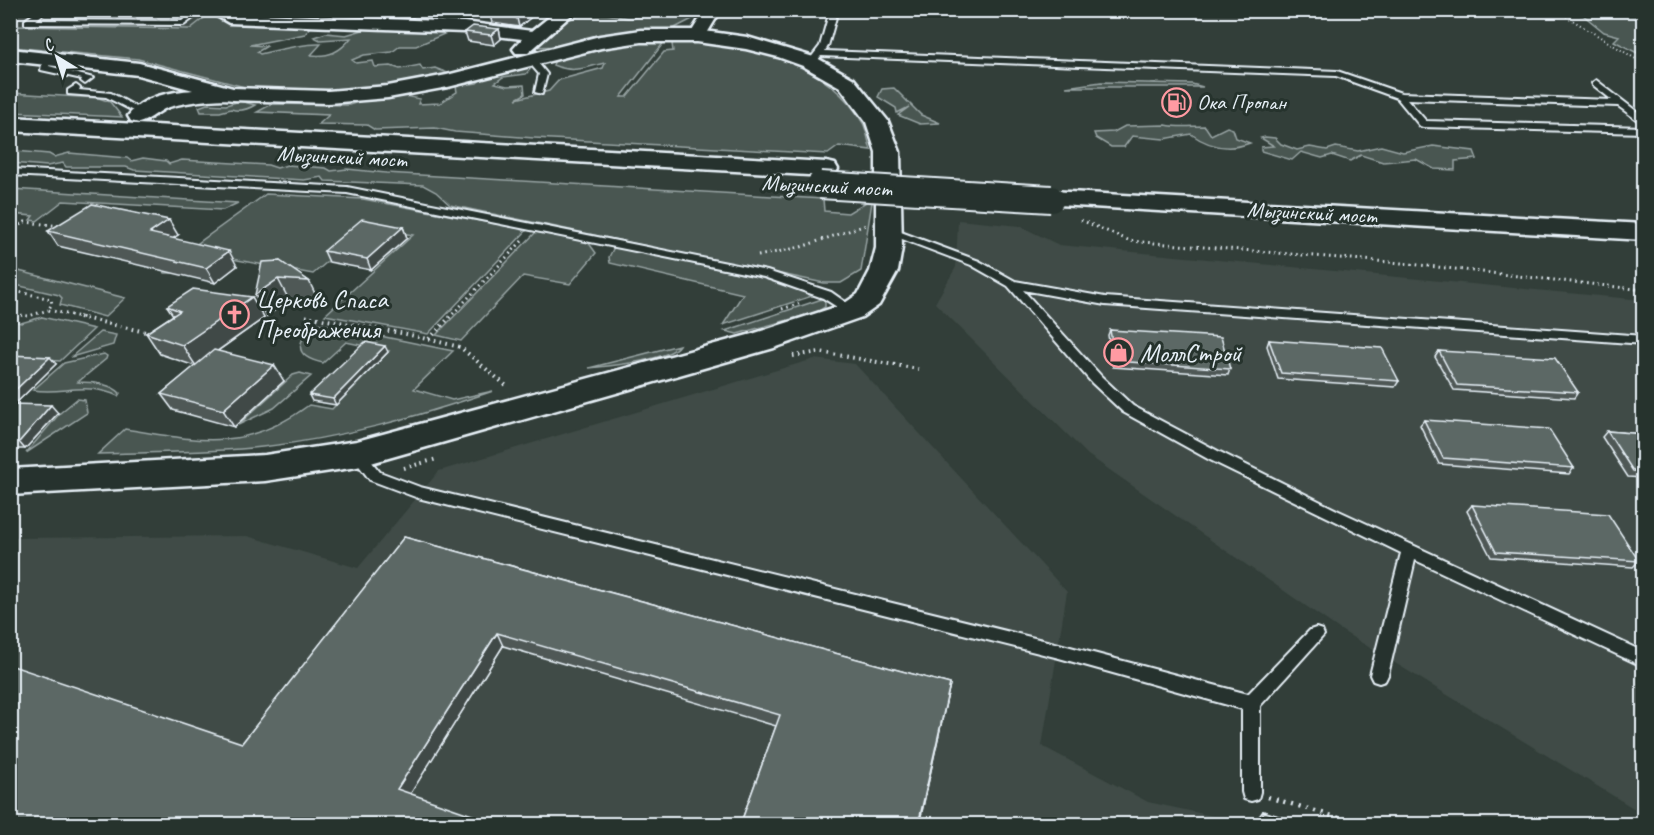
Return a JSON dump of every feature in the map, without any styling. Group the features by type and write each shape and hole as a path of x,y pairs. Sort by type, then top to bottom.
{"main road":[{"path":"10,483 38,479 265,468 357,454 763,341 852,311 869,298 884,271 889,248 888,152 877,121 848,83 815,58 747,43 697,36 641,36 533,48 448,81 358,95 280,97 233,94 177,98 137,112"},
{"path":"10,55 139,69 233,94"},
{"path":"137,112 174,78"},
{"path":"137,112 142,123 161,132"},
{"name":"Мызинский мост","path":"10,124 161,132 1644,232"},
{"name":"Мызинский мост","path":"10,138 823,177"},
{"name":"Мызинский мост","path":"1058,194 1644,215"}],"street":[{"path":"224,10 221,12 229,18 464,27 533,48 569,10"},
{"path":"697,36 713,10"}],"lane":[{"path":"45,10 28,22 184,23 201,10"},
{"path":"815,58 824,46 834,10"},
{"path":"533,48 543,74 539,92"},
{"path":"815,58 1337,74 1400,96 1620,103"},
{"path":"46,59 44,68 89,78 85,81"},
{"path":"1596,83 1644,122"},
{"path":"76,88 71,92 108,95 137,112"},
{"path":"1400,96 1423,124 1644,130"},
{"path":"10,172 346,190 767,274 827,295 852,311"},
{"path":"890,224 975,263 1012,284 1105,302 1644,340"},
{"path":"1012,284 1097,380 1128,409 1213,455 1334,515 1644,660"},
{"path":"357,454 375,476 418,492 1047,648 1251,703"},
{"path":"1379,675 1410,550"},
{"path":"1251,792 1251,703 1316,635"}],"path":[{"path":"1556,10 1644,64"},
{"path":"1058,194 1071,215 1130,241 1401,263 1644,290"},
{"path":"10,230 25,222 64,226"},
{"path":"722,264 890,224"},
{"path":"428,339 535,227"},
{"path":"10,290 51,299 52,304 48,310 36,316 24,318 10,314"},
{"path":"774,312 827,295"},
{"path":"48,310 150,333"},
{"path":"306,316 460,347 510,389"},
{"path":"499,392 521,386"},
{"path":"1251,792 1359,825"}],"shaded area":[{"path":"11,11 213,11 179,38 11,37"},
{"path":"213,11 305,11 272,22 311,27 305,34 250,45 267,46 257,52 260,54 321,44 311,55 329,54 343,47 351,38 320,40 314,37 326,33 346,35 366,29 387,28 401,31 424,26 446,28 449,32 416,46 400,46 392,52 364,55 352,60 356,63 373,61 375,67 391,66 400,69 420,65 423,70 435,68 450,74 442,80 357,92 256,90 138,59 11,47 11,26 190,29"},
{"path":"572,11 600,11 601,14 630,18 681,11 696,17 671,30 649,30 631,35 614,33 563,46 534,47 528,40 582,15"},
{"path":"1562,11 1643,11 1643,56 1614,41 1619,36 1604,32 1583,15"},
{"path":"680,39 756,52 805,69 827,83 847,101 866,129 871,150 839,146 828,154 534,138 455,132 435,128 375,130 367,125 319,124 329,115 257,112 272,104 349,105 371,98 400,95 420,99 418,104 440,103 457,92 456,86 477,83 485,76 533,66 526,74 503,77 495,83 507,86 524,85 525,94 516,99 549,91 559,80 603,68 605,63 580,69 568,69 553,65 556,57 618,42 665,41 621,97 627,97 664,52 673,51 672,44"},
{"path":"1101,82 1192,84 1203,87 1066,87"},
{"path":"894,88 921,115 940,123 920,124 898,115 909,107 897,113 896,108 878,97 882,89"},
{"path":"10,93 99,98 110,102 122,117 11,112"},
{"path":"240,101 255,105 243,110 231,109 220,112 201,112 199,107 207,104 226,105"},
{"path":"1125,126 1205,126 1211,135 1227,127 1233,129 1236,138 1250,143 1234,147 1212,145 1191,134 1164,139 1132,136 1124,147 1111,147 1096,138 1094,133 1114,132"},
{"path":"1261,138 1275,138 1281,144 1297,150 1310,147 1327,150 1336,147 1358,151 1381,146 1403,152 1433,146 1474,151 1477,159 1455,161 1455,170 1434,169 1416,159 1383,162 1361,155 1350,161 1332,155 1322,158 1301,152 1292,160 1261,151 1261,147 1274,146"},
{"path":"10,152 49,154 54,157 69,153 127,158 131,161 143,158 166,161 169,164 182,160 268,165 277,168 287,165 326,168 331,171 347,169 823,199 824,211 848,213 866,202 872,202 861,271 841,283 824,283 450,205 436,192 423,185 325,181 322,177 304,180 134,170 126,167 66,167 63,163 47,166 11,163"},
{"path":"10,189 238,203 223,210 63,201 37,221 30,220 33,216 11,214"},
{"path":"266,194 363,199 527,230 428,334 325,315 413,235 368,227 313,274 200,253 172,273 165,273 162,269"},
{"path":"958,220 1020,226 1059,245 1643,300 1643,814 1339,629 1088,455 935,303 956,267"},
{"path":"536,232 588,242 596,253 570,284 523,276 461,341 436,335"},
{"path":"614,247 762,278 818,294 723,325 743,294 610,263 609,257"},
{"path":"11,269 125,298 105,317 60,305 62,298 59,295 11,284"},
{"path":"825,298 825,307 817,312 737,334 725,331"},
{"path":"42,317 94,329 60,361 11,358 10,320 21,323"},
{"path":"317,323 453,351 414,389 452,400 493,391 379,425 292,443 221,450 98,454 125,429 176,437 220,440 264,431 309,405 332,409 389,351 346,342 323,363 313,360 302,352 300,347 305,335"},
{"path":"100,332 116,335 113,345 71,357"},
{"path":"679,345 651,359 589,368"},
{"path":"104,354 107,356 106,359 78,382 111,387 120,393 118,396 95,389 33,390 64,363"},
{"path":"814,359 855,364 1067,592 1042,746 1148,802 1250,824 11,824 10,538 247,536 358,568 439,471"},
{"path":"300,373 311,376 274,408 238,425 293,375"},
{"path":"77,399 85,400 87,413 26,453 60,413"}],"building":[{"path":"495,10 526,10 517,18 490,14"},
{"path":"473,26 499,29 491,35 465,32"},
{"path":"92,204 169,220 150,233 229,251 206,268 48,231"},
{"path":"362,219 403,227 367,259 324,251"},
{"path":"280,261 309,281 278,279 255,295 262,262"},
{"path":"193,289 252,297 182,345 146,333 180,311 167,306"},
{"path":"1110,330 1221,337 1230,369 1115,361"},
{"path":"1269,340 1382,348 1399,381 1281,373"},
{"path":"365,342 385,346 333,399 309,395"},
{"path":"214,350 274,365 223,410 161,394"},
{"path":"1439,351 1555,358 1578,392 1457,385"},
{"path":"10,355 50,357 10,395"},
{"path":"10,404 51,405 19,442 10,442"},
{"path":"1424,420 1549,429 1574,468 1443,458"},
{"path":"1607,431 1644,434 1644,472 1633,471"},
{"path":"1472,505 1608,514 1639,561 1496,552"},
{"path":"404,537 950,684 918,825 740,825 780,715 497,633 397,789 501,825 10,825 10,665 242,743"},
{"path":"1263,811 1306,825 1263,825"}],"place":[{"name":"Ока Пропан","path":"1176,102"},
{"name":"Церковь Спаса Преображения","path":"235,314"},
{"name":"МоллСтрой","path":"1119,353"}]}
